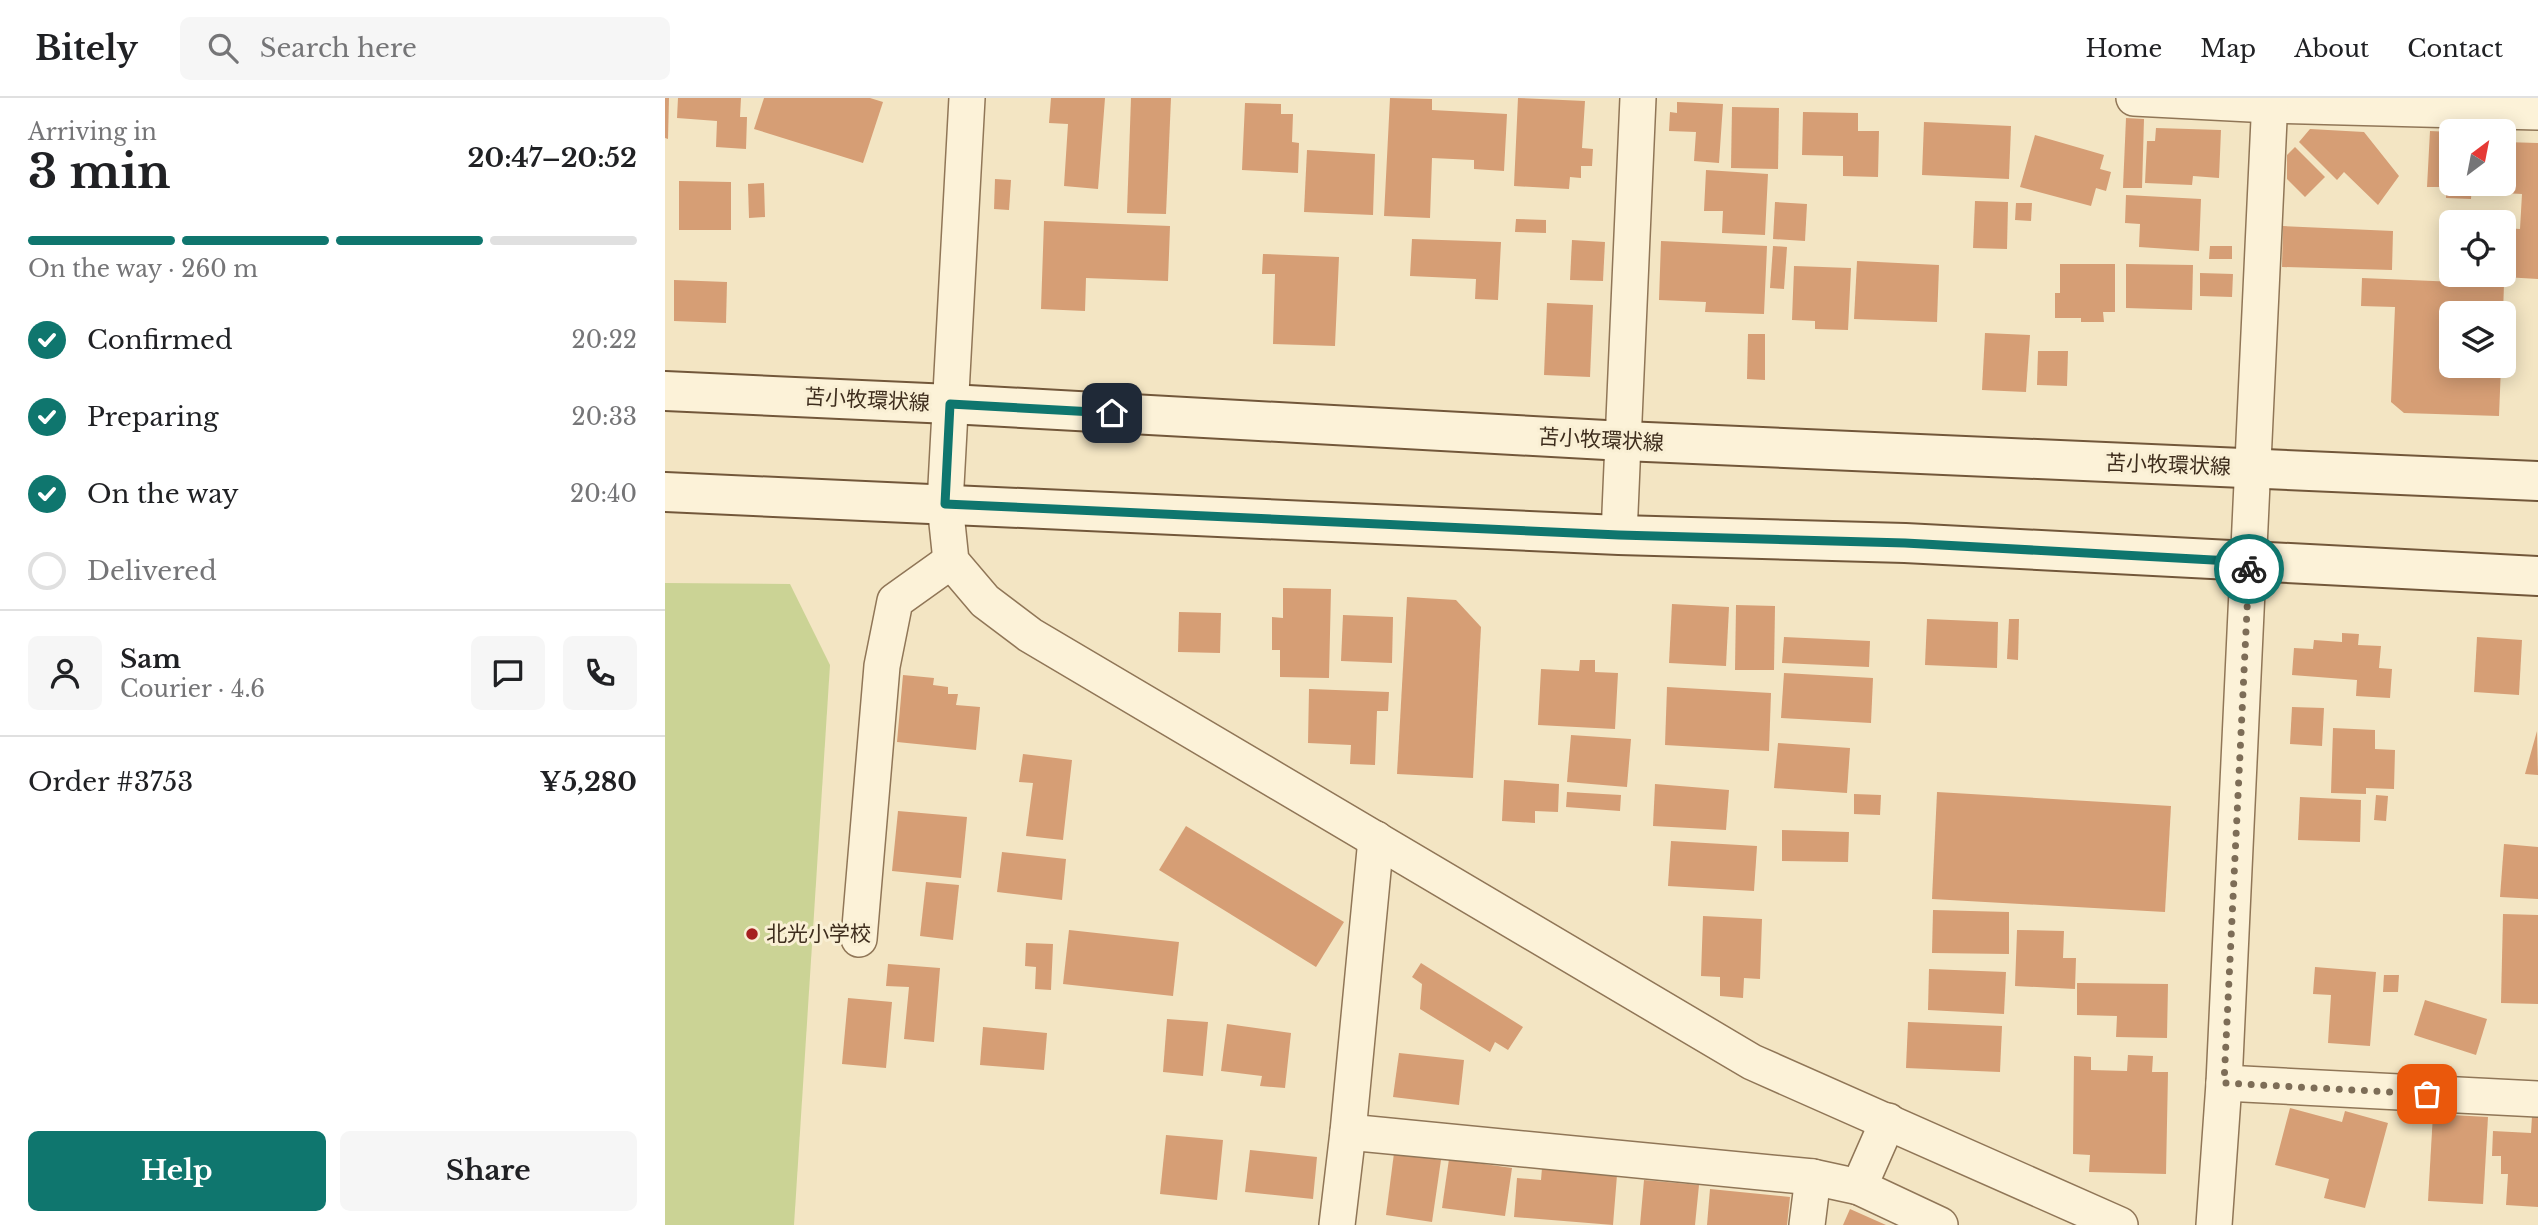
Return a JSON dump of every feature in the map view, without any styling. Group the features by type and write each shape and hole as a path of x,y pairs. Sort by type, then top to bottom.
{"main road":[{"name":"苫小牧環状線","path":"665,391 1624,441 2538,481"},
{"path":"665,492 1619,535 1668,534 1905,543 2538,576"}],"street":[{"path":"967,98 945,504 951,561 985,601 1030,635 1752,1062 2120,1225"},
{"path":"1619,535 1638,98"},
{"path":"2134,98 2538,112"},
{"path":"2214,1225 2224,1083 2270,101"},
{"path":"859,939 882,666 895,601 951,561"},
{"path":"1337,1225 1376,839"},
{"path":"2224,1083 2538,1099"},
{"path":"1859,1187 1888,1121"},
{"path":"1348,1132 1813,1177 1859,1187 1940,1225"},
{"path":"1807,1225 1813,1177"}],"green space":[{"name":"北光小学校","path":"665,583 790,584 830,665 794,1225 665,1225"}],"building":[{"path":"665,98 669,98 668,139 665,138"},
{"path":"678,98 741,98 740,117 747,117 746,149 716,147 717,121 677,118"},
{"path":"764,98 870,98 883,102 863,163 754,129"},
{"path":"1051,98 1105,98 1098,189 1064,186 1068,124 1049,123"},
{"path":"1131,98 1171,98 1166,214 1127,213"},
{"path":"1390,98 1432,99 1432,110 1507,114 1504,171 1474,169 1474,160 1432,158 1430,218 1384,216"},
{"path":"1518,98 1585,101 1582,148 1593,149 1592,166 1581,166 1581,178 1570,177 1569,189 1514,186"},
{"path":"1677,102 1723,104 1719,163 1694,161 1696,132 1669,131 1670,112 1677,113"},
{"path":"1245,103 1281,104 1281,114 1293,114 1292,142 1299,143 1298,173 1242,170"},
{"path":"1732,107 1779,108 1778,169 1731,168"},
{"path":"1803,112 1858,113 1858,131 1879,131 1878,177 1843,176 1843,156 1802,155"},
{"path":"2126,118 2144,119 2142,188 2123,188"},
{"path":"1924,122 2011,126 2009,179 1922,175"},
{"path":"2156,128 2221,130 2219,178 2193,176 2192,185 2145,183 2147,141 2155,141"},
{"path":"2310,129 2364,132 2399,176 2378,205 2344,172 2337,180 2299,142"},
{"path":"2430,131 2439,131 2439,187 2427,187"},
{"path":"2035,135 2104,155 2100,169 2111,172 2106,191 2096,188 2091,206 2020,187"},
{"path":"2517,142 2538,143 2538,279 2516,278 2516,229 2520,229 2522,194 2517,194"},
{"path":"2295,147 2325,177 2305,197 2287,179 2287,155"},
{"path":"1307,150 1375,154 1373,215 1304,212"},
{"path":"1706,170 1768,174 1765,235 1722,233 1723,211 1704,211"},
{"path":"995,179 1011,180 1009,210 994,209"},
{"path":"679,181 731,182 731,230 679,230"},
{"path":"764,183 765,217 749,218 748,184"},
{"path":"2126,195 2201,199 2199,251 2139,247 2140,224 2125,223"},
{"path":"2446,196 2471,196 2471,199"},
{"path":"1975,201 2008,202 2007,249 1973,248"},
{"path":"1775,202 1807,204 1805,241 1773,239"},
{"path":"2016,203 2032,203 2031,221 2015,220"},
{"path":"1516,219 1546,220 1546,233 1515,232"},
{"path":"1044,221 1170,226 1168,281 1086,278 1085,311 1041,309"},
{"path":"2283,226 2393,231 2392,270 2282,267"},
{"path":"1412,239 1501,242 1498,300 1475,299 1476,279 1410,276"},
{"path":"1572,240 1605,242 1603,281 1570,280"},
{"path":"1661,241 1767,246 1764,314 1705,312 1706,302 1659,300"},
{"path":"1773,246 1787,247 1784,289 1770,288"},
{"path":"2210,246 2232,246 2232,259 2209,259"},
{"path":"1263,254 1339,257 1335,346 1273,344 1275,274 1262,274"},
{"path":"1857,261 1939,265 1937,322 1854,319"},
{"path":"2060,264 2115,264 2115,312 2103,312 2104,322 2081,322 2081,318 2055,318 2055,293 2060,293"},
{"path":"2126,264 2193,265 2192,310 2126,308"},
{"path":"1794,266 1851,268 1848,330 1815,329 1815,321 1792,320"},
{"path":"2200,273 2233,274 2232,297 2200,296"},
{"path":"2362,278 2439,281 2439,287 2504,287 2503,301 2439,301 2439,378 2501,378 2499,416 2404,413 2391,402 2395,307 2361,306"},
{"path":"674,280 727,282 726,323 674,321"},
{"path":"1547,303 1593,305 1590,377 1544,375"},
{"path":"1985,333 2030,335 2026,392 1982,390"},
{"path":"1748,334 1765,334 1765,380 1747,379"},
{"path":"2038,351 2068,351 2067,386 2037,385"},
{"path":"1283,588 1331,589 1329,678 1280,677 1280,650 1272,650 1272,617 1283,618"},
{"path":"1407,597 1456,600 1481,627 1473,778 1397,774"},
{"path":"1672,604 1729,607 1726,666 1669,663"},
{"path":"1736,605 1775,606 1774,670 1735,670"},
{"path":"1179,612 1221,613 1220,653 1178,652"},
{"path":"1343,615 1393,617 1392,663 1341,661"},
{"path":"1927,619 1998,622 1997,668 1925,665"},
{"path":"2009,619 2019,619 2018,660 2007,659"},
{"path":"2342,633 2359,634 2358,645 2381,646 2379,668 2392,669 2390,698 2356,696 2357,680 2292,675 2294,648 2313,649 2314,640 2342,642"},
{"path":"1784,637 1870,641 1869,667 1782,663"},
{"path":"2477,637 2522,640 2519,695 2474,692"},
{"path":"1580,660 1595,660 1595,672 1618,673 1615,729 1538,725 1541,669 1579,671"},
{"path":"1784,673 1873,678 1871,723 1781,718"},
{"path":"903,675 934,678 933,685 948,687 948,694 958,694 956,705 980,707 976,750 897,742"},
{"path":"1667,687 1771,693 1769,751 1665,745"},
{"path":"1309,689 1389,692 1388,711 1377,711 1375,765 1350,764 1351,745 1308,743"},
{"path":"2292,707 2324,708 2322,746 2290,744"},
{"path":"2333,728 2375,730 2375,749 2395,750 2394,789 2366,788 2366,794 2331,793"},
{"path":"2537,731 2538,775 2525,774"},
{"path":"1571,735 1631,739 1627,787 1567,782"},
{"path":"1778,743 1850,748 1847,793 1774,788"},
{"path":"1023,754 1072,760 1063,840 1026,836 1033,783 1019,782"},
{"path":"1504,780 1559,784 1558,812 1535,811 1535,823 1502,821"},
{"path":"1655,784 1729,790 1726,830 1653,826"},
{"path":"1567,792 1621,795 1620,811 1566,807"},
{"path":"1937,792 2171,806 2165,912 1932,899"},
{"path":"1854,794 1881,795 1880,815 1854,814"},
{"path":"2376,795 2388,796 2386,821 2374,820"},
{"path":"2300,797 2361,800 2360,842 2298,840"},
{"path":"898,811 967,817 961,878 892,871"},
{"path":"1186,826 1344,922 1316,967 1159,870"},
{"path":"1782,830 1849,832 1848,862 1782,861"},
{"path":"1671,841 1757,846 1754,891 1668,886"},
{"path":"2504,844 2538,847 2538,899 2500,897"},
{"path":"1002,852 1066,859 1062,900 997,892"},
{"path":"926,882 959,885 953,940 920,936"},
{"path":"1933,910 2009,912 2009,954 1932,953"},
{"path":"2503,914 2538,915 2538,1004 2501,1003"},
{"path":"1703,916 1762,919 1760,979 1744,978 1743,998 1720,996 1720,977 1701,976"},
{"path":"1069,930 1179,942 1173,996 1063,984"},
{"path":"2017,930 2064,931 2063,958 2076,958 2075,989 2015,986"},
{"path":"1026,943 1053,944 1051,990 1035,989 1036,967 1025,966"},
{"path":"1421,963 1523,1027 1508,1050 1495,1042 1490,1052 1420,1009 1422,984 1412,977"},
{"path":"888,964 940,968 934,1042 904,1039 909,987 886,986"},
{"path":"2315,967 2376,972 2370,1046 2328,1043 2331,995 2313,994"},
{"path":"1929,969 2006,972 2004,1014 1928,1010"},
{"path":"2384,975 2399,975 2398,992 2383,992"},
{"path":"2077,983 2168,984 2167,1038 2116,1037 2117,1016 2077,1015"},
{"path":"848,998 892,1002 886,1068 842,1064"},
{"path":"2425,1000 2487,1019 2476,1055 2414,1035"},
{"path":"1167,1019 1208,1022 1203,1076 1163,1072"},
{"path":"1908,1022 2002,1026 2000,1072 1906,1068"},
{"path":"1227,1024 1291,1033 1285,1088 1260,1086 1262,1076 1221,1071"},
{"path":"983,1027 1047,1033 1044,1070 980,1065"},
{"path":"1399,1053 1464,1060 1459,1105 1393,1097"},
{"path":"2128,1055 2153,1056 2152,1072 2168,1072 2166,1174 2089,1172 2090,1155 2073,1154 2074,1056 2091,1057 2091,1070 2127,1071"},
{"path":"2290,1108 2342,1122 2345,1111 2388,1123 2365,1208 2324,1198 2329,1179 2275,1165"},
{"path":"2433,1114 2488,1117 2483,1204 2428,1201"},
{"path":"2532,1116 2538,1116 2538,1207 2506,1205 2508,1174 2501,1174 2501,1156 2492,1156 2493,1131 2531,1133"},
{"path":"1166,1135 1223,1140 1217,1200 1160,1194"},
{"path":"1250,1150 1317,1157 1313,1199 1245,1192"},
{"path":"1394,1153 1441,1160 1432,1222 1386,1215"},
{"path":"1449,1159 1512,1168 1505,1216 1442,1208"},
{"path":"1542,1168 1617,1175 1613,1225 1514,1217 1517,1178 1541,1180"},
{"path":"1644,1180 1699,1185 1695,1225 1640,1225"},
{"path":"1710,1189 1790,1197 1787,1225 1707,1225"},
{"path":"1850,1209 1886,1225 1843,1225"}],"way so far":[{"path":"2249,569 2224,1083 2427,1094"}],"place":[{"name":"北光小学校","path":"752,934"}],"route":[{"path":"1112,413 950,404 945,504 1619,535 1905,543 2249,562 2249,569"}]}
